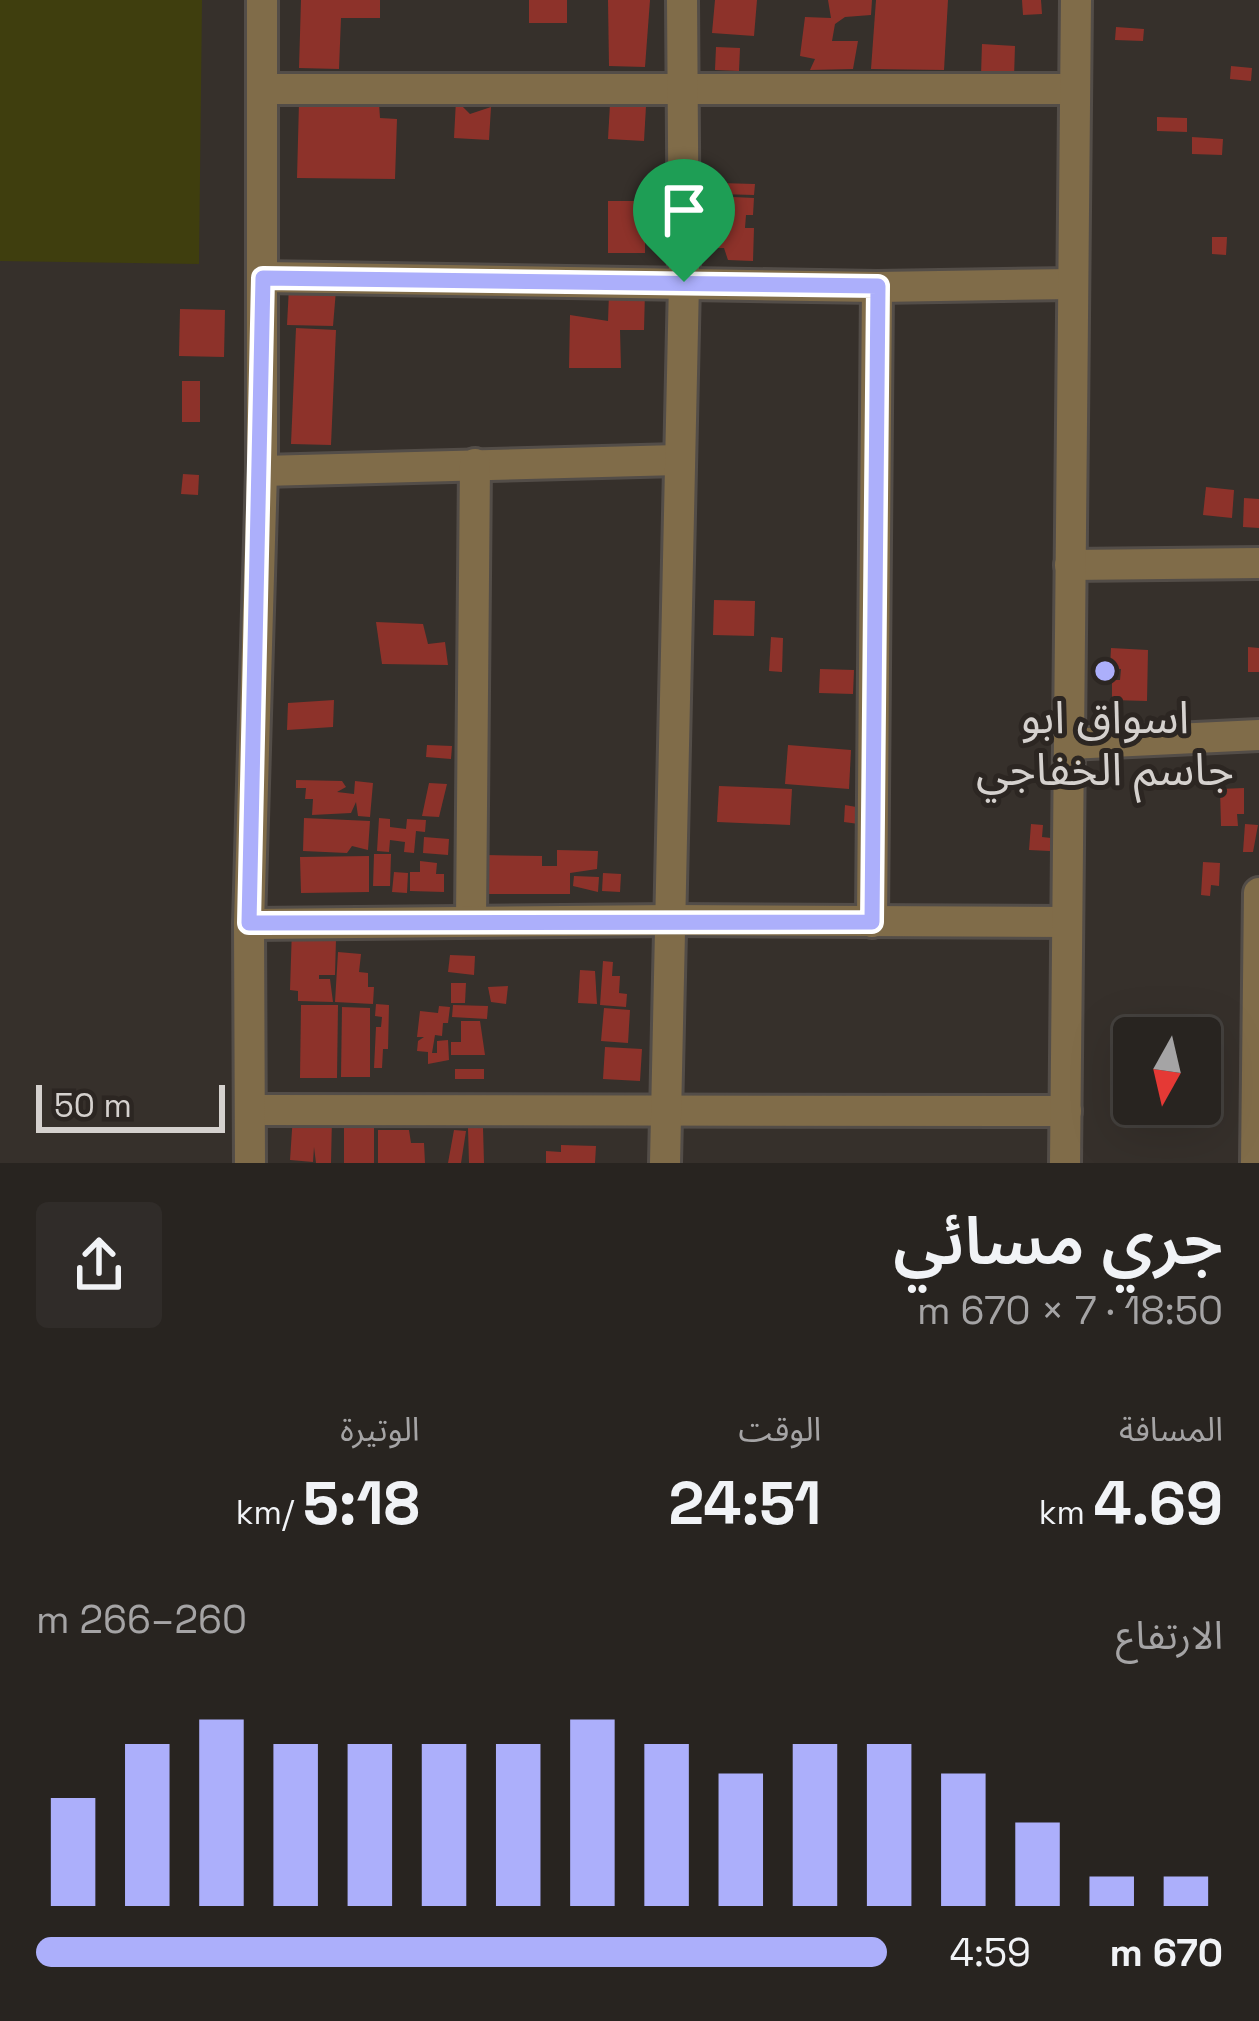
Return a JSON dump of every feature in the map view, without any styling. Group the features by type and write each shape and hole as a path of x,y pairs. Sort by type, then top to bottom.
{"street":[{"path":"250,1163 249,923 262,471 262,0"},
{"path":"665,1163 684,282 682,0"},
{"path":"1065,1163 1076,0"},
{"path":"262,89 1074,88"},
{"path":"263,278 1073,284"},
{"path":"872,922 878,286"},
{"path":"262,471 678,460"},
{"path":"471,921 475,464"},
{"path":"1070,565 1259,563"},
{"path":"1069,744 1259,735"},
{"path":"1256,1163 1259,893"},
{"path":"249,923 1067,922"},
{"path":"250,1110 1066,1111"}],"shaded area":[{"path":"0,0 202,0 199,264 0,261"}],"building":[{"path":"301,0 380,0 380,18 341,18 339,69 299,68"},
{"path":"529,0 567,0 567,23 529,23"},
{"path":"608,0 650,0 645,67 609,66"},
{"path":"715,0 757,0 754,36 712,33"},
{"path":"828,0 872,0 871,15 845,17 835,24 832,41 858,41 853,69 810,70 815,59 800,56 805,17 831,18"},
{"path":"876,0 948,0 944,70 871,69"},
{"path":"1022,0 1041,0 1042,14 1023,15"},
{"path":"1116,27 1144,29 1143,41 1115,40"},
{"path":"982,44 1015,46 1014,77 981,75"},
{"path":"716,47 740,48 739,71 715,70"},
{"path":"1231,66 1252,68 1251,81 1230,79"},
{"path":"456,100 470,114 491,107 489,140 454,138"},
{"path":"299,102 379,103 380,118 397,119 395,179 297,178"},
{"path":"610,104 646,106 644,141 608,139"},
{"path":"1157,117 1187,118 1187,132 1157,131"},
{"path":"1192,137 1223,139 1222,155 1192,154"},
{"path":"719,183 755,184 754,195 718,194"},
{"path":"713,196 754,198 753,215 746,215 745,228 754,228 753,261 728,260 724,248 711,248"},
{"path":"608,201 645,201 645,253 608,253"},
{"path":"1212,237 1227,237 1226,255 1212,254"},
{"path":"289,287 336,290 333,326 287,325"},
{"path":"645,291 644,330 620,330 621,368 569,368 570,315 608,321 609,293"},
{"path":"180,309 225,310 224,357 179,356"},
{"path":"296,328 336,330 331,445 291,444"},
{"path":"182,381 200,381 200,422 182,422"},
{"path":"183,474 199,475 198,495 181,494"},
{"path":"1206,487 1234,490 1232,518 1203,515"},
{"path":"1244,498 1259,499 1259,528 1243,527"},
{"path":"714,600 755,601 754,636 713,635"},
{"path":"376,622 423,624 428,644 445,642 448,665 382,664"},
{"path":"771,637 783,638 782,672 769,671"},
{"path":"1248,647 1259,648 1259,672 1248,672"},
{"path":"1111,648 1148,650 1147,701 1112,700 1112,680 1120,680 1121,669 1110,668"},
{"path":"820,669 854,670 853,694 819,693"},
{"path":"334,700 333,727 287,730 288,703"},
{"path":"427,745 452,746 451,759 426,757"},
{"path":"788,745 851,750 849,789 785,784"},
{"path":"296,780 342,781 346,787 337,792 354,794 355,781 373,783 370,817 358,816 356,802 351,813 312,815 313,799 305,799 306,788 296,788"},
{"path":"429,783 447,784 439,817 422,816"},
{"path":"719,786 792,789 790,825 717,822"},
{"path":"1244,788 1244,814 1237,814 1238,826 1221,826 1220,789"},
{"path":"845,805 873,810 866,825 844,822"},
{"path":"304,818 370,821 368,850 352,846 347,853 303,851"},
{"path":"379,818 390,819 390,827 406,829 407,819 426,820 425,832 416,831 414,853 404,852 405,842 390,840 389,852 377,851"},
{"path":"1031,824 1043,825 1042,837 1051,838 1050,851 1029,850"},
{"path":"1245,824 1258,825 1253,852 1243,852"},
{"path":"424,837 449,839 448,855 423,853"},
{"path":"557,850 598,851 597,869 570,873 570,894 484,894 485,855 542,856 542,866 557,866"},
{"path":"374,854 391,854 390,886 373,886"},
{"path":"369,856 369,892 301,893 300,857"},
{"path":"420,861 437,863 436,874 444,874 444,892 410,891 410,872 420,872"},
{"path":"1203,862 1220,863 1219,886 1211,885 1210,896 1201,895"},
{"path":"394,872 408,873 407,893 392,892"},
{"path":"603,873 621,874 620,892 602,891"},
{"path":"574,876 599,877 598,892 573,886"},
{"path":"292,928 312,928 312,939 336,939 335,975 319,975 319,979 330,979 333,1002 298,1001 298,991 290,990"},
{"path":"338,952 361,954 359,972 368,973 368,987 374,987 373,1004 335,1002"},
{"path":"450,955 475,956 474,975 448,972"},
{"path":"603,961 613,962 612,976 620,976 619,993 627,994 626,1007 600,1005"},
{"path":"580,970 595,971 597,1004 578,1003"},
{"path":"451,983 466,983 465,1003 451,1003"},
{"path":"508,986 506,1004 491,1002 488,987"},
{"path":"376,1004 389,1005 388,1049 383,1049 382,1068 374,1068 376,1027 381,1027 382,1017 375,1016"},
{"path":"301,1005 338,1005 337,1078 300,1078"},
{"path":"453,1005 488,1006 487,1019 452,1017"},
{"path":"439,1006 450,1007 448,1023 443,1023 442,1036 435,1035 432,1053 437,1053 437,1041 448,1040 449,1060 428,1064 428,1052 417,1051 424,1037 417,1037 420,1011 438,1013"},
{"path":"342,1007 370,1008 370,1077 341,1077"},
{"path":"604,1008 630,1010 628,1043 601,1041"},
{"path":"461,1021 480,1021 485,1055 451,1055 451,1042 461,1042"},
{"path":"605,1047 642,1049 640,1081 603,1079"},
{"path":"455,1069 484,1069 484,1079 455,1079"},
{"path":"293,1115 332,1118 331,1163 316,1163 314,1147 313,1162 290,1160"},
{"path":"344,1119 374,1119 374,1163 344,1163"},
{"path":"468,1128 483,1128 484,1163 469,1163"},
{"path":"378,1130 409,1130 411,1143 424,1143 425,1163 378,1163"},
{"path":"454,1130 466,1131 461,1163 448,1163"},
{"path":"561,1145 596,1146 595,1163 546,1163 546,1151 561,1152"}],"place":[{"name":"اسواق ابو جاسم الخفاجي","path":"1105,671"}],"route":[{"path":"263,278 684,282 878,286 872,922 249,923 263,278"}]}
